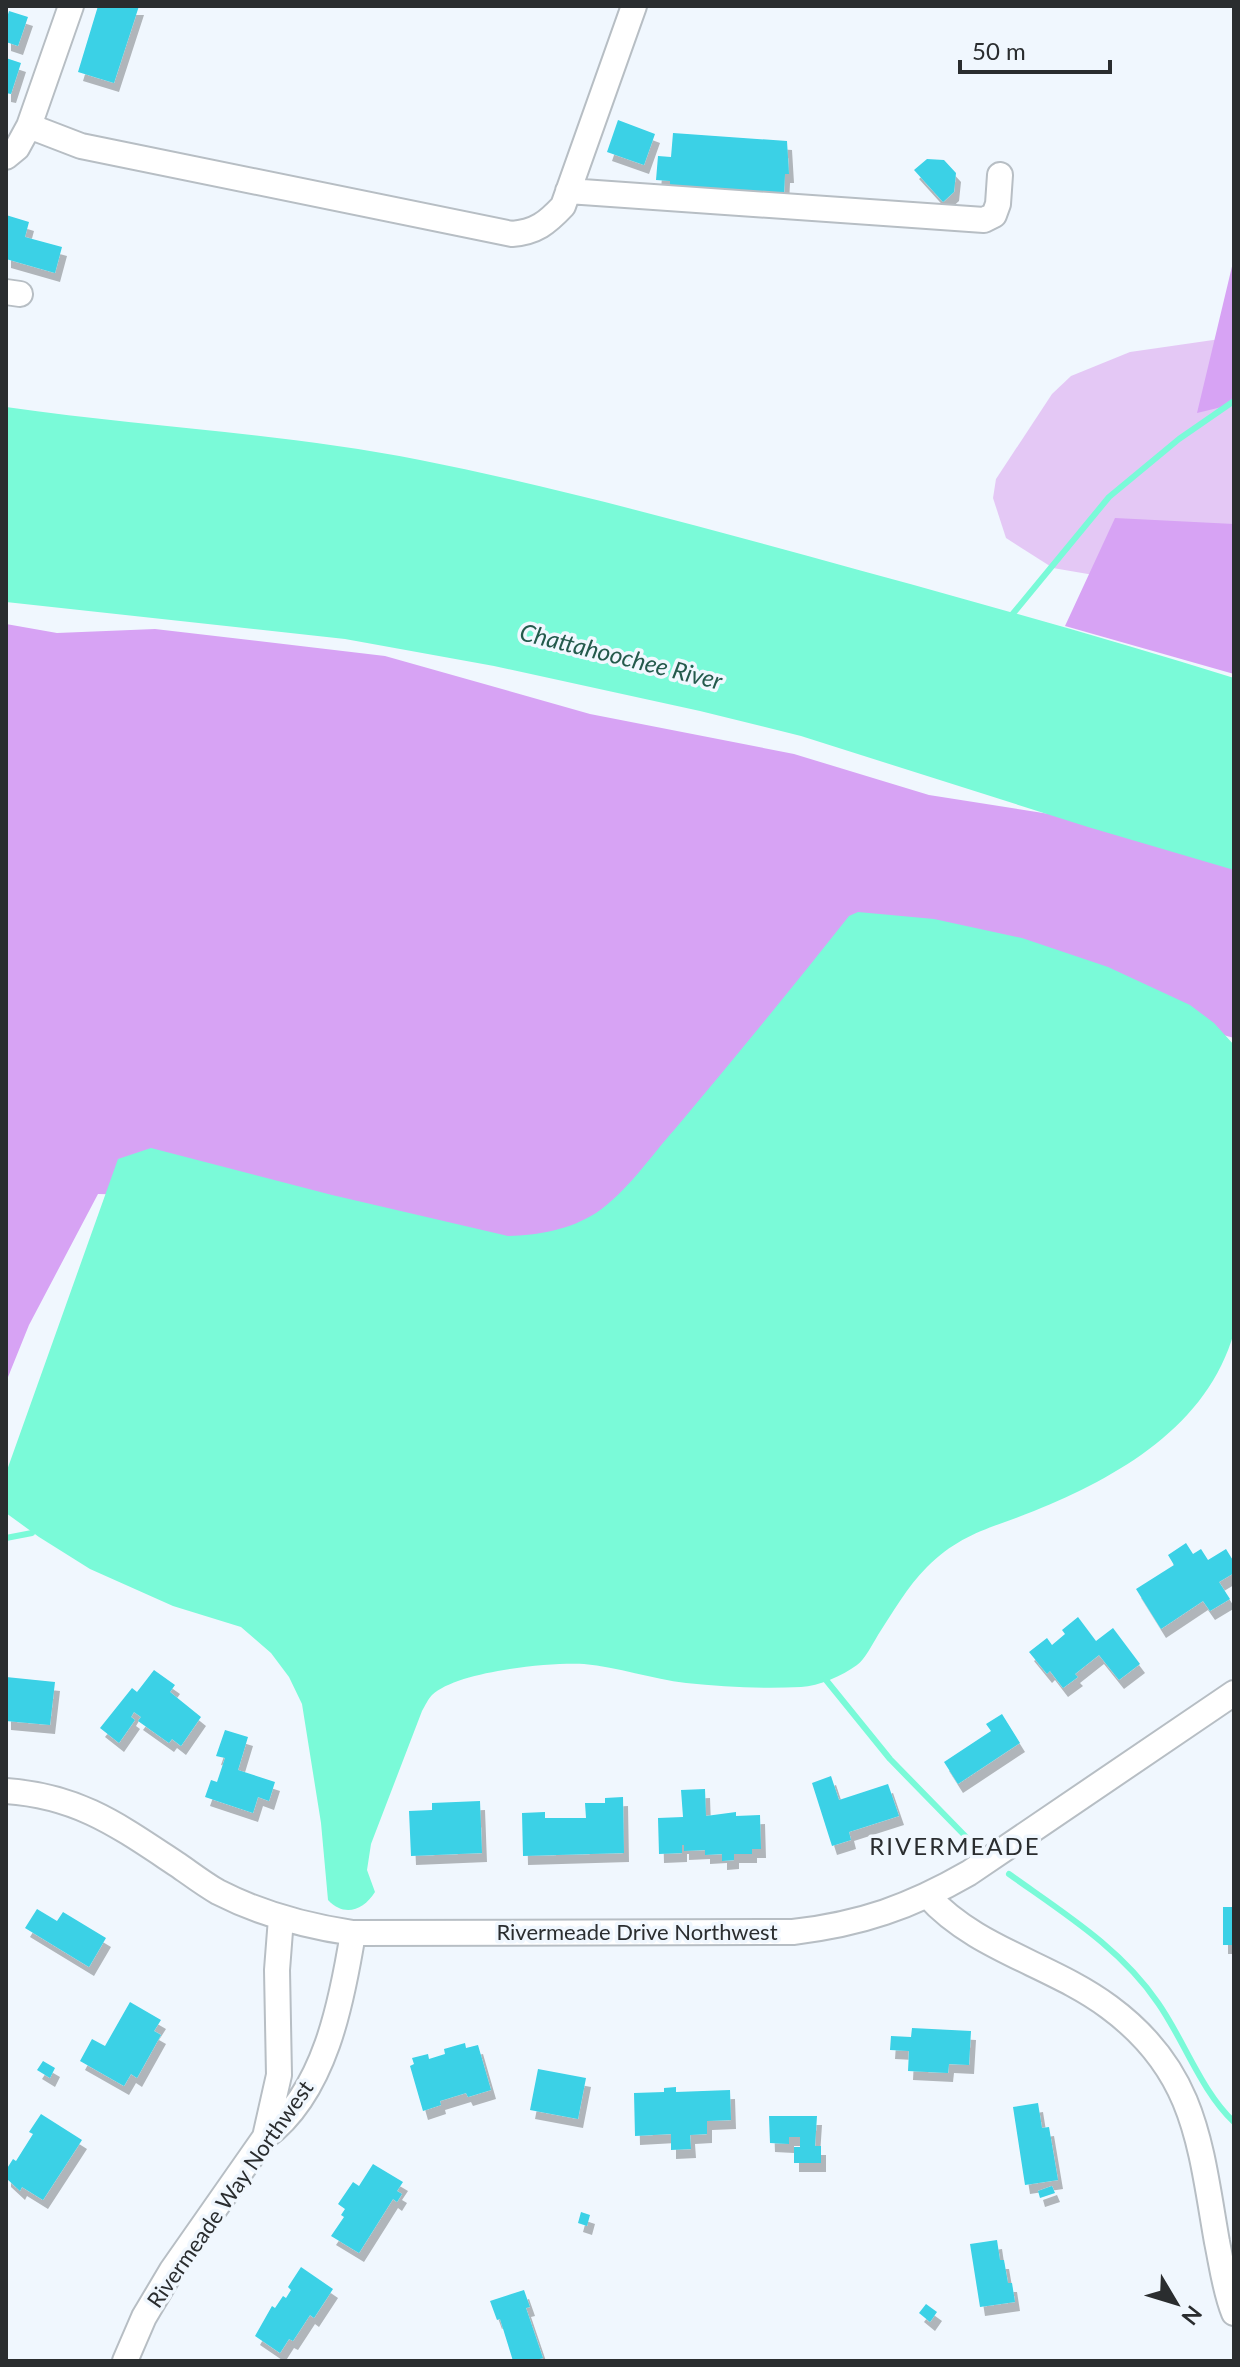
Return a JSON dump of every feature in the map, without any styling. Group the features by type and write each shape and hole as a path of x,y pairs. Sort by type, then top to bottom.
{"street":[{"path":"6,157 17,148 29,126 71,6"},
{"path":"29,126 81,146 512,234 525,233 545,225 563,206 634,6"},
{"path":"568,191 984,220 994,215 998,204 1000,175"},
{"name":"Rivermeade Drive Northwest","path":"6,1791 68,1801 113,1822 217,1891 281,1918 314,1927 353,1933 793,1932 863,1921 928,1896 969,1873 1234,1693"},
{"path":"928,1896 955,1922 1107,2005 1138,2031 1164,2061 1184,2096 1197,2130 1224,2280 1234,2313"},
{"path":"265,2137 279,2075 277,1970 281,1918"},
{"name":"Rivermeade Way Northwest","path":"125,2361 144,2317 172,2270 265,2137 296,2103 325,2051 343,1998 353,1933"}],"shaded area":[{"path":"1234,258 1234,404 1197,413"},
{"path":"1234,337 1234,578 1117,579 1053,568 1006,538 993,498 996,479 1052,394 1071,376 1130,352"},
{"path":"1115,518 1234,524 1234,674 1065,626"},
{"path":"6,624 57,633 155,629 385,656 590,714 794,754 929,795 1094,821 1234,858 1234,1038 923,950 634,1192 538,1252 344,1200 98,1194 29,1325 6,1382"}],"water":[{"name":"Chattahoochee River","path":"6,407 317,443 469,470 808,556 1234,678 1234,870 801,736 494,666 345,639 6,602"},
{"path":"858,912 934,919 1022,938 1108,967 1190,1005 1214,1023 1234,1045 1234,1332 1221,1365 1204,1395 1181,1421 1156,1444 1127,1464 1066,1497 952,1546 907,1591 863,1659 830,1680 801,1687 729,1687 569,1664 482,1674 444,1687 432,1695 422,1711 371,1844 367,1870 375,1892 365,1904 353,1910 340,1909 328,1900 321,1823 302,1704 289,1677 271,1653 241,1627 173,1606 90,1569 6,1513 6,1473 118,1159 151,1148 508,1236 542,1233 564,1227 596,1213 628,1185 849,916"}],"building":[{"path":"98,6 139,6 114,83 78,72"},
{"path":"9,11 28,17 18,46 6,42"},
{"path":"6,58 21,63 11,94 6,93"},
{"path":"618,120 655,134 644,165 607,152"},
{"path":"673,133 787,141 789,174 785,174 784,194 670,187 670,181 656,180 658,156 671,157"},
{"path":"927,159 944,160 956,173 954,192 943,202 914,170"},
{"path":"6,215 29,222 25,237 62,247 55,273 6,259"},
{"path":"1186,1543 1193,1554 1201,1549 1208,1560 1226,1549 1234,1562 1234,1573 1219,1582 1230,1599 1210,1611 1203,1601 1161,1629 1136,1589 1174,1565 1168,1555"},
{"path":"1078,1617 1096,1641 1113,1628 1140,1664 1119,1680 1099,1655 1063,1688 1029,1652 1047,1638 1052,1645 1065,1634 1062,1630"},
{"path":"154,1670 175,1685 170,1692 201,1717 181,1746 172,1739 169,1743 138,1721 141,1717 134,1712 131,1717 135,1720 119,1743 100,1728 132,1688 137,1692"},
{"path":"6,1677 55,1682 50,1725 6,1721"},
{"path":"1002,1714 1020,1743 958,1784 944,1762 991,1731 986,1724"},
{"path":"225,1730 248,1737 238,1770 275,1782 269,1801 258,1797 253,1813 205,1797 211,1780 217,1782 225,1758 216,1756"},
{"path":"831,1776 839,1800 888,1784 899,1816 849,1832 851,1840 832,1846 812,1783"},
{"path":"705,1789 706,1816 736,1812 736,1816 760,1815 761,1849 752,1849 752,1854 734,1854 734,1860 722,1861 722,1854 705,1855 705,1850 684,1851 684,1845 682,1853 659,1854 658,1818 683,1817 681,1790"},
{"path":"623,1797 624,1853 523,1856 522,1813 545,1812 545,1818 586,1818 585,1803 605,1803 605,1798"},
{"path":"480,1801 482,1853 411,1856 409,1811 432,1810 432,1803"},
{"path":"1223,1907 1234,1907 1234,1945 1223,1945"},
{"path":"37,1909 57,1921 63,1912 106,1938 89,1967 25,1928"},
{"path":"130,2002 161,2020 154,2031 161,2035 137,2078 131,2074 124,2086 80,2061 92,2039 105,2046"},
{"path":"912,2028 971,2031 969,2065 949,2064 948,2073 908,2071 909,2051 890,2050 891,2036 911,2037"},
{"path":"465,2043 466,2048 478,2045 491,2090 440,2101 441,2105 423,2111 410,2066 414,2064 412,2058 428,2054 429,2059 445,2054 444,2049"},
{"path":"43,2061 55,2068 50,2078 37,2070"},
{"path":"538,2069 586,2078 578,2119 530,2110"},
{"path":"676,2087 676,2092 730,2090 731,2120 707,2121 707,2134 690,2135 691,2149 671,2150 671,2134 635,2136 634,2093 664,2092 664,2088"},
{"path":"1038,2103 1042,2128 1049,2127 1058,2180 1025,2185 1013,2107"},
{"path":"41,2114 82,2140 43,2200 22,2187 20,2191 6,2178 6,2170 13,2159 16,2161 33,2134 29,2132"},
{"path":"769,2116 817,2116 815,2146 821,2146 821,2163 794,2163 794,2147 800,2147 800,2137 789,2137 789,2144 770,2143"},
{"path":"373,2164 403,2182 397,2191 402,2194 397,2202 393,2199 359,2253 331,2236 344,2217 341,2215 345,2209 338,2204 353,2182 359,2186"},
{"path":"1052,2186 1055,2193 1040,2198 1038,2191"},
{"path":"581,2212 590,2215 587,2226 578,2223"},
{"path":"997,2240 1000,2260 1004,2260 1015,2302 980,2307 970,2244"},
{"path":"301,2267 333,2289 314,2318 310,2315 293,2341 289,2339 280,2353 255,2336 272,2306 275,2308 283,2296 286,2298 291,2290 288,2287"},
{"path":"524,2290 530,2307 526,2308 543,2358 513,2361 500,2319 497,2320 490,2301"},
{"path":"926,2304 937,2312 930,2322 919,2313"}],"waterway":[{"path":"1011,616 1109,497 1179,439 1234,401"},
{"path":"6,1538 32,1533"},
{"path":"826,1680 890,1759 972,1843"},
{"path":"1009,1874 1090,1932 1127,1965 1158,2003 1212,2096 1234,2122"}],"district":[{"name":"RIVERMEADE","path":"955,1847"}]}
